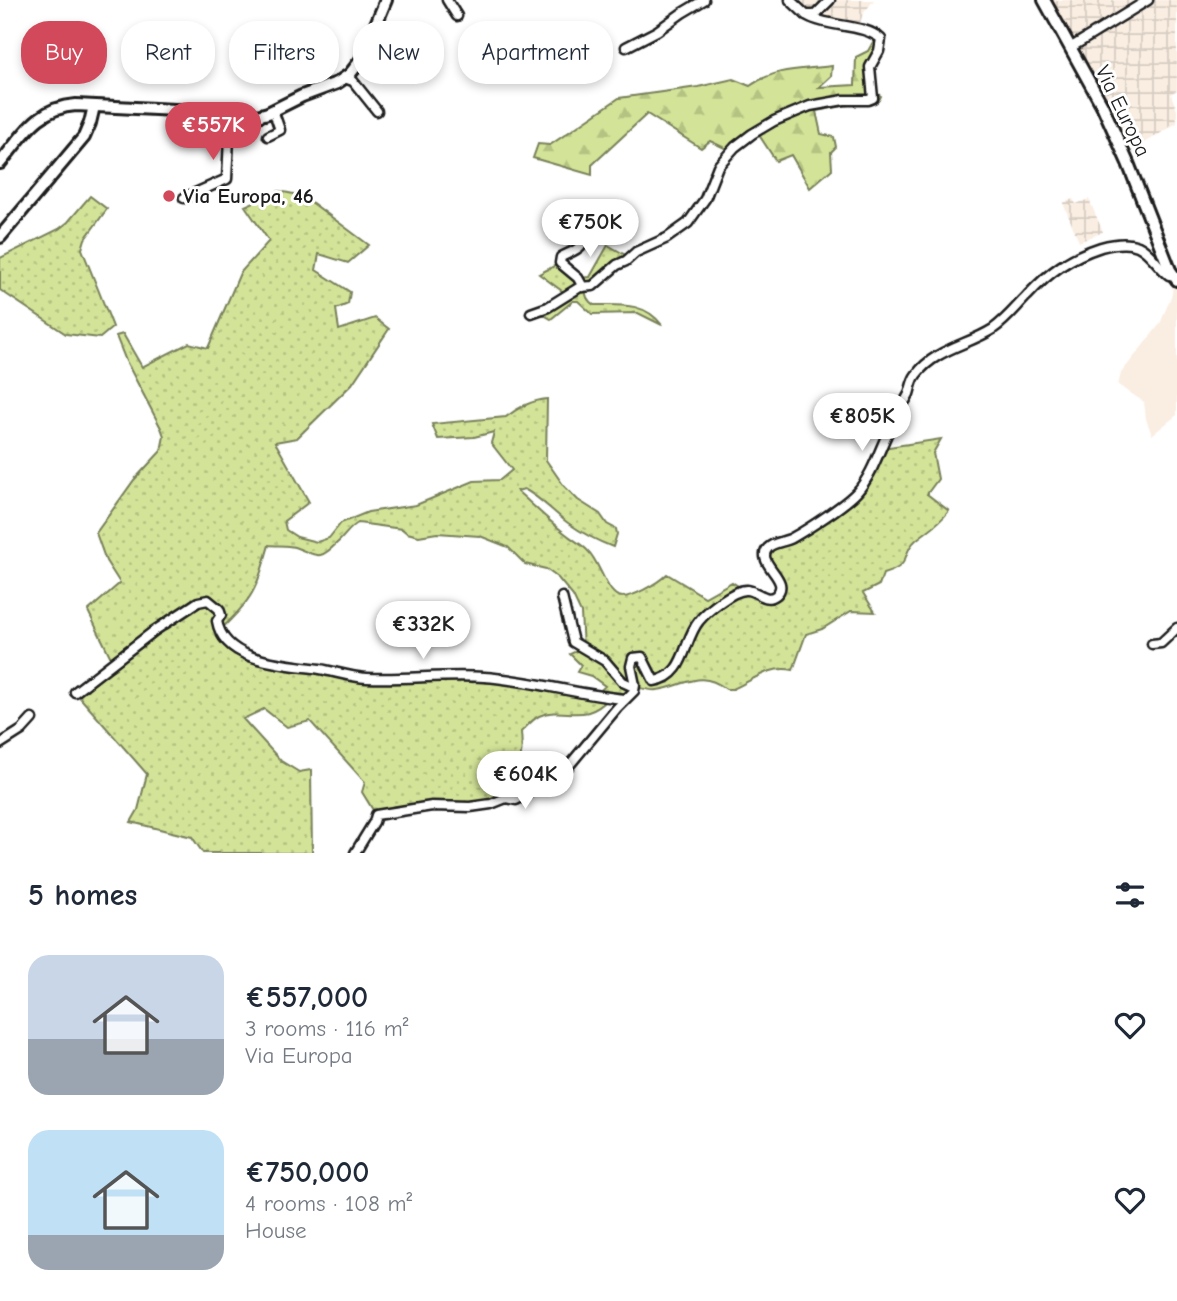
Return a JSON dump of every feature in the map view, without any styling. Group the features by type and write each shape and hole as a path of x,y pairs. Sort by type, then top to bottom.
{"main road":[{"path":"0,163 40,116 59,106 194,111 243,120 273,110 351,74 360,60 386,0"},
{"name":"Via Europa","path":"1044,0 1102,105 1175,277"},
{"path":"0,237 84,137 94,106"}],"street":[{"path":"447,0 457,16"},
{"path":"626,47 657,32 682,12 704,0"},
{"path":"531,313 548,307 583,287 593,286 636,252 667,239 688,223 705,199 718,166 735,147 752,134 774,121 810,106 844,100 868,100 873,97 870,68 879,51 881,39 867,31 821,22 806,15 790,0"},
{"path":"806,15 815,15 830,0"},
{"path":"1070,48 1147,0"},
{"path":"344,78 353,81 377,111"},
{"path":"268,136 280,130 273,110"},
{"path":"184,198 227,179 230,118"},
{"path":"583,287 578,278 560,263 561,257 578,251 583,245 587,230"},
{"path":"355,853 376,815 432,806 470,807 491,804 506,798 516,800 527,794 567,768 625,699 634,687 631,666 633,658 642,657 654,681 662,680 677,668 699,621 716,605 744,590 751,590 767,598 775,596 779,592 780,582 766,559 765,552 768,547 794,537 849,500 866,481 892,422 909,394 914,377 923,366 951,348 991,330 1060,265 1093,250 1119,244 1138,246 1152,256 1162,270 1175,277"},
{"path":"562,597 573,642 605,661 623,682 634,687"},
{"path":"75,692 154,631 198,602 208,600 219,609 217,621 225,640 248,654 272,661 351,677 485,677 625,699"},
{"path":"1152,644 1161,643 1177,628"},
{"path":"0,744 22,730 32,719"}],"shaded area":[{"path":"795,0 874,0 863,14 859,26 820,18 808,12"},
{"path":"1044,0 1177,0 1177,90 1171,94 1177,110 1177,123 1124,156"},
{"path":"1073,199 1076,204 1089,199 1103,232 1079,242 1063,203"},
{"path":"1173,283 1177,288 1177,415 1152,435 1144,402 1118,385 1121,373 1160,324 1172,294"}],"green space":[{"path":"877,35 881,39 873,57 873,91 881,96 879,100 866,105 816,111 821,134 834,137 836,147 831,152 832,169 810,188 791,155 776,161 757,132 731,151 710,141 701,148 647,114 592,165 592,175 533,158 538,144 550,145 619,98 698,87 733,79 750,86 779,72 832,66 831,76 819,87 855,85 856,57 868,51"},
{"path":"279,191 303,196 369,245 348,263 319,254 316,270 350,292 348,304 336,309 339,330 375,318 389,329 352,384 297,438 275,442 309,502 284,521 286,530 297,537 317,542 329,538 341,523 368,512 416,505 474,481 500,480 512,470 491,443 494,432 474,437 438,439 432,424 506,417 525,405 547,399 546,460 564,486 578,500 600,514 607,524 616,529 613,547 573,527 524,489 517,491 586,549 610,588 618,596 636,593 667,574 705,597 732,582 744,590 767,598 779,592 765,552 857,492 882,444 889,447 941,439 933,453 938,479 927,494 949,511 911,545 899,567 883,574 879,585 863,593 875,612 851,611 822,629 806,634 793,670 769,671 733,689 700,679 657,690 635,687 625,699 609,698 591,711 557,712 539,716 521,732 521,758 511,776 498,790 506,798 491,804 376,815 362,792 365,782 310,721 287,727 264,709 243,719 281,761 299,772 311,770 312,853 203,853 192,837 131,822 138,810 147,774 75,692 116,668 88,611 120,583 106,561 96,533 134,480 161,451 164,436 116,336 123,334 142,367 189,343 208,348 240,273 269,241 245,206","holes":["358,523 402,529 419,536 437,533 480,536 508,547 525,564 546,569 558,578 573,596 581,613 583,648 570,654 581,665 577,672 591,676 605,686 596,695 485,677 351,677 248,654 219,631 252,593 269,545 294,547 322,555"]},
{"path":"90,196 107,209 85,239 82,249 113,327 100,338 66,334 0,290 0,258 59,229"},
{"path":"608,245 629,257 586,287 588,299 594,305 622,305 640,309 648,312 662,325 638,313 592,314 578,301 573,301 551,319 537,311 566,294 539,274 560,263 578,278 590,277"}],"place":[{"name":"Via Europa, 46","path":"169,196"}]}
